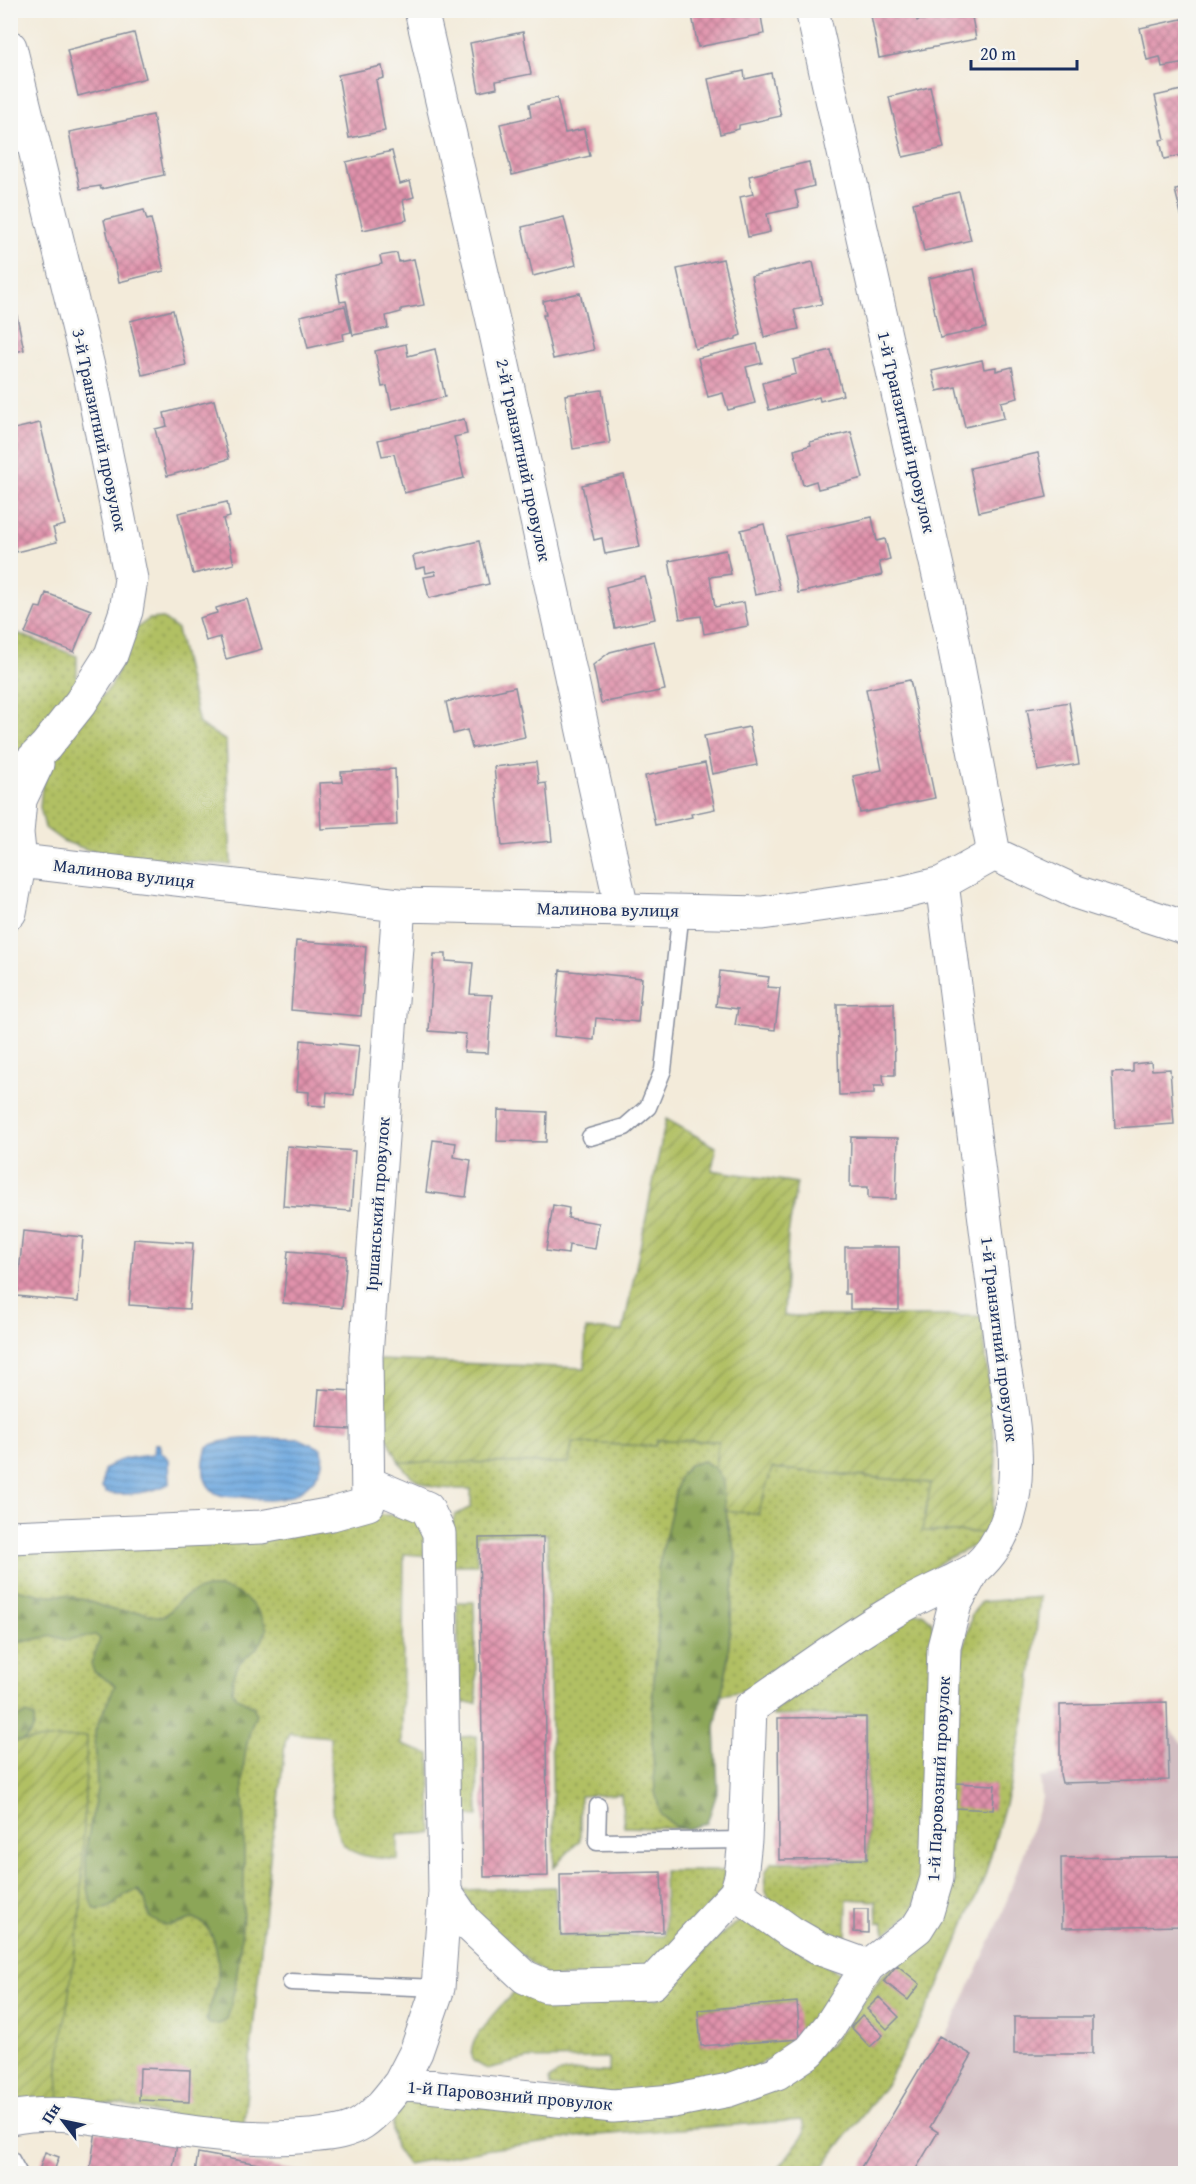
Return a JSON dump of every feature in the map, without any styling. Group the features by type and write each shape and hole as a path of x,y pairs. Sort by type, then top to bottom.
{"street":[{"name":"2-й Транзитний провулок","path":"421,10 495,329 622,909"},
{"name":"1-й Транзитний провулок","path":"812,10 951,629 994,854"},
{"name":"3-й Транзитний провулок","path":"10,47 91,379 131,579 126,611 111,655 81,702 46,746 10,783"},
{"path":"10,912 20,800 46,746"},
{"name":"Малинова вулиця","path":"15,858 399,905 762,913 897,894 942,883 994,854"},
{"path":"994,854 1076,892 1185,928"},
{"name":"1-й Транзитний провулок","path":"745,1840 750,1708 873,1623 973,1570 989,1555 1002,1536 1010,1517 1014,1487 1014,1427 1002,1354 942,883"},
{"name":"Іршанський провулок","path":"368,1493 366,1356 399,905"},
{"path":"10,1538 261,1527 332,1514 368,1493 427,1508 439,1533 446,1892 438,1988 416,2052 400,2084"},
{"name":"1-й Паровозний провулок","path":"10,2118 60,2113 197,2133 283,2138 338,2133 362,2124 400,2084 613,2106 673,2101 729,2090 777,2073 810,2050 830,2026 868,1966 916,1928 927,1912 937,1878 944,1647 955,1604 973,1570"},
{"path":"446,1892 465,1921 525,1977 546,1986 652,1983 736,1893 741,1877 745,1840"},
{"path":"736,1893 792,1933 818,1948 868,1966"}],"lane":[{"path":"590,1137 625,1127 648,1107 663,1070 681,911"},
{"path":"598,1806 597,1842 745,1840"},
{"path":"291,1982 438,1988"},
{"path":"10,2158 19,2174"}],"shaded area":[{"path":"1167,1702 1167,1725 1186,1748 1185,2173 862,2174 950,2029 1000,1920 1042,1798 1040,1778 1060,1774 1060,1705"}],"green space":[{"path":"162,618 177,629 199,724 226,741 231,865 100,854 63,841 45,828 40,807 42,786 64,739 111,686 137,628 149,619"},
{"path":"11,631 77,656 77,680 50,721 11,763"},
{"path":"666,1119 716,1147 712,1170 797,1183 788,1235 784,1316 982,1316 996,1459 992,1520 987,1533 922,1531 931,1483 772,1468 758,1514 725,1510 723,1480 715,1468 718,1441 657,1440 655,1446 572,1443 569,1463 399,1462 386,1435 380,1408 379,1360 585,1368 586,1329 623,1331"},
{"path":"657,1440 718,1441 715,1468 702,1461 658,1627 652,1736 675,1826 688,1829 624,1827 621,1794 580,1796 580,1840 554,1867 547,1534 477,1535 477,1565 450,1565 453,1521 455,1515 471,1507 471,1489 440,1488 422,1483 399,1462 568,1463 572,1443 655,1446"},
{"path":"703,1461 715,1468 723,1480 728,1527 736,1553 727,1667 715,1727 718,1790 707,1823 688,1829 675,1826 661,1815 655,1792 652,1736 658,1627 658,1569 679,1477 689,1465"},
{"path":"771,1468 931,1483 987,1533 982,1542 946,1559 779,1675 753,1689 721,1695 727,1667 736,1555 725,1510 758,1514"},
{"path":"381,1515 408,1515 424,1526 430,1556 404,1554 402,1745 430,1754 432,1833 398,1835 398,1860 370,1857 350,1850 340,1837 333,1810 330,1737 289,1733 285,1743 278,1811 272,1838 243,2132 117,2104 60,2104 11,2080 10,1553 350,1522"},
{"path":"11,1588 42,1595 75,1597 113,1610 162,1616 179,1601 193,1593 219,1588 242,1596 252,1605 267,1629 256,1649 239,1663 233,1679 232,1691 238,1698 253,1706 256,1714 250,1730 244,1761 244,1885 240,1954 227,2020 219,2024 209,2024 206,2020 216,1988 218,1958 213,1938 202,1923 194,1918 171,1926 156,1921 149,1917 145,1899 138,1890 125,1895 109,1908 95,1909 91,1903 86,1877 86,1848 97,1790 95,1731 115,1685 94,1672 91,1664 100,1639 95,1635 66,1640 53,1636 11,1644"},
{"path":"1040,1597 1029,1695 1013,1775 985,1876 939,1985 886,2085 818,2173 775,2173 805,2133 804,2123 801,2120 585,2136 484,2150 407,2164 396,2147 392,2129 396,2113 411,2100 606,2117 830,2046 881,1977 911,1947 955,1710 963,1652 972,1614 981,1602"},
{"path":"457,1602 474,1602 477,1703 460,1703"},
{"path":"923,1613 931,1621 934,1630 922,1874 913,1912 885,1934 883,1923 877,1922 876,1901 847,1899 846,1941 824,1939 771,1902 764,1881 766,1871 773,1862 868,1861 867,1714 773,1716 773,1711 908,1614"},
{"path":"26,1714 34,1717 31,1733 11,1749 11,1720"},
{"path":"87,1736 81,1910 58,2070 60,2104 11,2100 10,1742"},
{"path":"477,1736 478,1816 460,1816 460,1737"},
{"path":"664,1871 726,1871 723,1891 650,1972 549,1978 475,1916 463,1890 555,1887 558,1936 665,1936"},
{"path":"747,1919 841,1974 842,1983 803,2042 742,2073 629,2097 550,2086 549,2080 554,2076 569,2071 609,2072 609,2058 528,2059 487,2069 473,2061 472,2047 479,2032 517,1989 561,1999 658,1998 667,1995 704,1951 736,1924","holes":["797,2002 701,2046 699,2010"]}],"water":[{"path":"239,1439 300,1439 322,1449 322,1459 315,1478 300,1491 280,1499 270,1500 226,1496 218,1494 208,1486 204,1475 207,1447"},
{"path":"154,1444 159,1444 161,1452 169,1459 170,1483 139,1493 106,1493 102,1488 104,1470 121,1460 153,1455"}],"building":[{"path":"691,10 760,10 764,34 698,47"},
{"path":"870,10 915,10 917,21 971,11 976,39 879,58"},
{"path":"1186,18 1186,63 1162,67 1160,57 1147,60 1140,28"},
{"path":"523,32 531,74 496,81 497,88 479,92 470,43"},
{"path":"134,33 146,78 78,96 67,50"},
{"path":"382,66 384,78 376,80 385,131 349,138 338,75"},
{"path":"744,71 745,79 771,73 781,116 739,125 739,129 720,134 708,79"},
{"path":"930,87 944,148 903,157 889,97"},
{"path":"1186,89 1186,154 1164,159 1160,140 1165,139 1155,96"},
{"path":"557,98 565,133 584,129 590,156 512,175 500,124 531,117 529,104"},
{"path":"153,115 164,175 101,189 100,186 80,189 69,132"},
{"path":"392,151 400,184 410,181 414,197 403,200 407,220 363,230 346,162"},
{"path":"809,162 814,186 795,191 799,207 767,214 770,232 748,237 740,197 753,194 749,176"},
{"path":"1186,188 1186,230 1185,230 1175,190"},
{"path":"959,192 971,240 924,251 913,203"},
{"path":"144,210 147,220 151,219 164,271 119,282 104,220"},
{"path":"564,217 576,265 533,276 522,227"},
{"path":"397,253 399,262 414,259 424,305 401,309 401,312 386,316 388,328 353,335 346,301 340,302 335,275 382,264 380,256"},
{"path":"723,259 741,335 736,339 695,349 677,269"},
{"path":"813,262 822,304 794,310 799,329 764,337 751,276"},
{"path":"974,269 986,328 940,338 928,278"},
{"path":"580,293 594,350 553,359 543,315 546,315 543,301"},
{"path":"14,302 24,350 10,353 10,303"},
{"path":"345,306 351,332 343,334 344,340 308,348 300,316"},
{"path":"173,310 186,365 142,375 130,321"},
{"path":"406,344 408,356 435,349 445,397 392,409 387,386 382,387 375,351"},
{"path":"757,344 762,363 746,367 755,403 728,410 723,393 708,397 698,358"},
{"path":"831,350 843,395 820,401 819,397 769,410 762,383 796,374 793,360"},
{"path":"982,360 984,369 996,367 996,371 1012,367 1018,398 1001,402 1004,418 965,427 956,387 937,391 932,371"},
{"path":"602,390 610,443 573,449 565,395"},
{"path":"214,400 229,459 167,476 155,429 167,426 164,413"},
{"path":"464,419 467,434 454,437 464,478 404,493 394,454 382,456 378,440"},
{"path":"40,423 65,525 53,528 57,542 16,552 10,529 10,430"},
{"path":"851,432 863,478 818,489 816,481 803,485 794,450 811,445 810,442"},
{"path":"1038,453 1047,497 979,512 970,468"},
{"path":"624,475 640,547 605,554 602,538 594,540 582,485"},
{"path":"227,502 230,517 223,519 234,564 193,574 178,513"},
{"path":"872,517 877,541 885,539 890,559 879,562 882,575 798,593 786,536"},
{"path":"764,524 780,590 755,595 741,530"},
{"path":"479,541 489,584 429,598 424,577 436,575 435,571 426,573 425,567 416,569 413,556"},
{"path":"726,550 731,574 710,577 715,607 744,602 748,626 704,634 701,616 680,619 669,561"},
{"path":"645,577 655,619 615,628 606,587"},
{"path":"46,593 91,610 74,652 25,633 36,607 41,608"},
{"path":"247,599 262,649 226,659 220,637 206,641 199,618 217,613 216,608"},
{"path":"654,641 665,690 601,703 593,665 610,652"},
{"path":"910,680 935,798 860,813 853,776 882,770 866,689"},
{"path":"515,687 525,737 472,748 467,730 453,734 446,702"},
{"path":"1069,702 1079,764 1038,771 1027,709"},
{"path":"749,727 757,765 712,774 704,736"},
{"path":"536,762 539,784 546,783 552,841 502,846 494,767"},
{"path":"705,763 715,809 691,814 692,817 655,825 645,776"},
{"path":"395,769 397,825 321,829 319,783 342,782 341,772"},
{"path":"296,941 366,946 361,1016 291,1010"},
{"path":"434,954 446,954 446,961 473,963 470,994 492,995 488,1053 464,1052 466,1034 429,1031"},
{"path":"560,970 642,978 638,1022 596,1018 594,1040 554,1036"},
{"path":"720,971 769,977 767,987 780,988 775,1030 735,1025 738,1009 716,1006"},
{"path":"894,1003 895,1075 883,1075 884,1086 874,1086 874,1094 839,1095 837,1004"},
{"path":"301,1040 359,1046 354,1095 327,1092 326,1106 308,1105 309,1092 297,1091"},
{"path":"1151,1062 1152,1070 1170,1069 1174,1124 1115,1128 1112,1073 1133,1072 1133,1064"},
{"path":"498,1110 547,1112 546,1142 497,1141"},
{"path":"851,1137 898,1138 896,1199 868,1198 868,1187 850,1187"},
{"path":"433,1140 456,1143 454,1157 471,1160 466,1197 426,1192"},
{"path":"287,1146 355,1151 351,1211 283,1206"},
{"path":"553,1205 569,1208 568,1218 599,1223 595,1249 569,1245 568,1254 546,1251"},
{"path":"23,1231 83,1237 78,1302 17,1296"},
{"path":"134,1239 193,1243 189,1309 129,1305"},
{"path":"845,1247 899,1247 899,1310 850,1309 850,1294 845,1294"},
{"path":"288,1251 347,1256 342,1308 283,1303"},
{"path":"319,1389 354,1391 351,1429 316,1427"},
{"path":"543,1537 548,1876 484,1877 479,1538"},
{"path":"1167,1702 1169,1780 1062,1783 1060,1705"},
{"path":"866,1717 867,1859 779,1860 778,1718"},
{"path":"955,1783 995,1785 993,1810 954,1808"},
{"path":"1186,1856 1186,1926 1062,1928 1061,1858"},
{"path":"661,1872 663,1932 561,1935 560,1874"},
{"path":"854,1909 868,1909 868,1933 854,1932"},
{"path":"897,1965 920,1984 908,2000 884,1981"},
{"path":"879,1997 899,2017 887,2029 867,2009"},
{"path":"797,2002 800,2039 701,2046 698,2010"},
{"path":"862,2015 883,2035 870,2047 851,2027"},
{"path":"1014,2017 1092,2017 1092,2054 1014,2054"},
{"path":"939,2036 972,2055 930,2127 938,2132 913,2174 857,2174"},
{"path":"140,2068 190,2070 189,2102 139,2100"},
{"path":"96,2131 177,2144 172,2174 122,2174 90,2169"},
{"path":"45,2152 59,2157 53,2174 38,2174"},
{"path":"198,2153 302,2172 302,2174 195,2174"}]}
